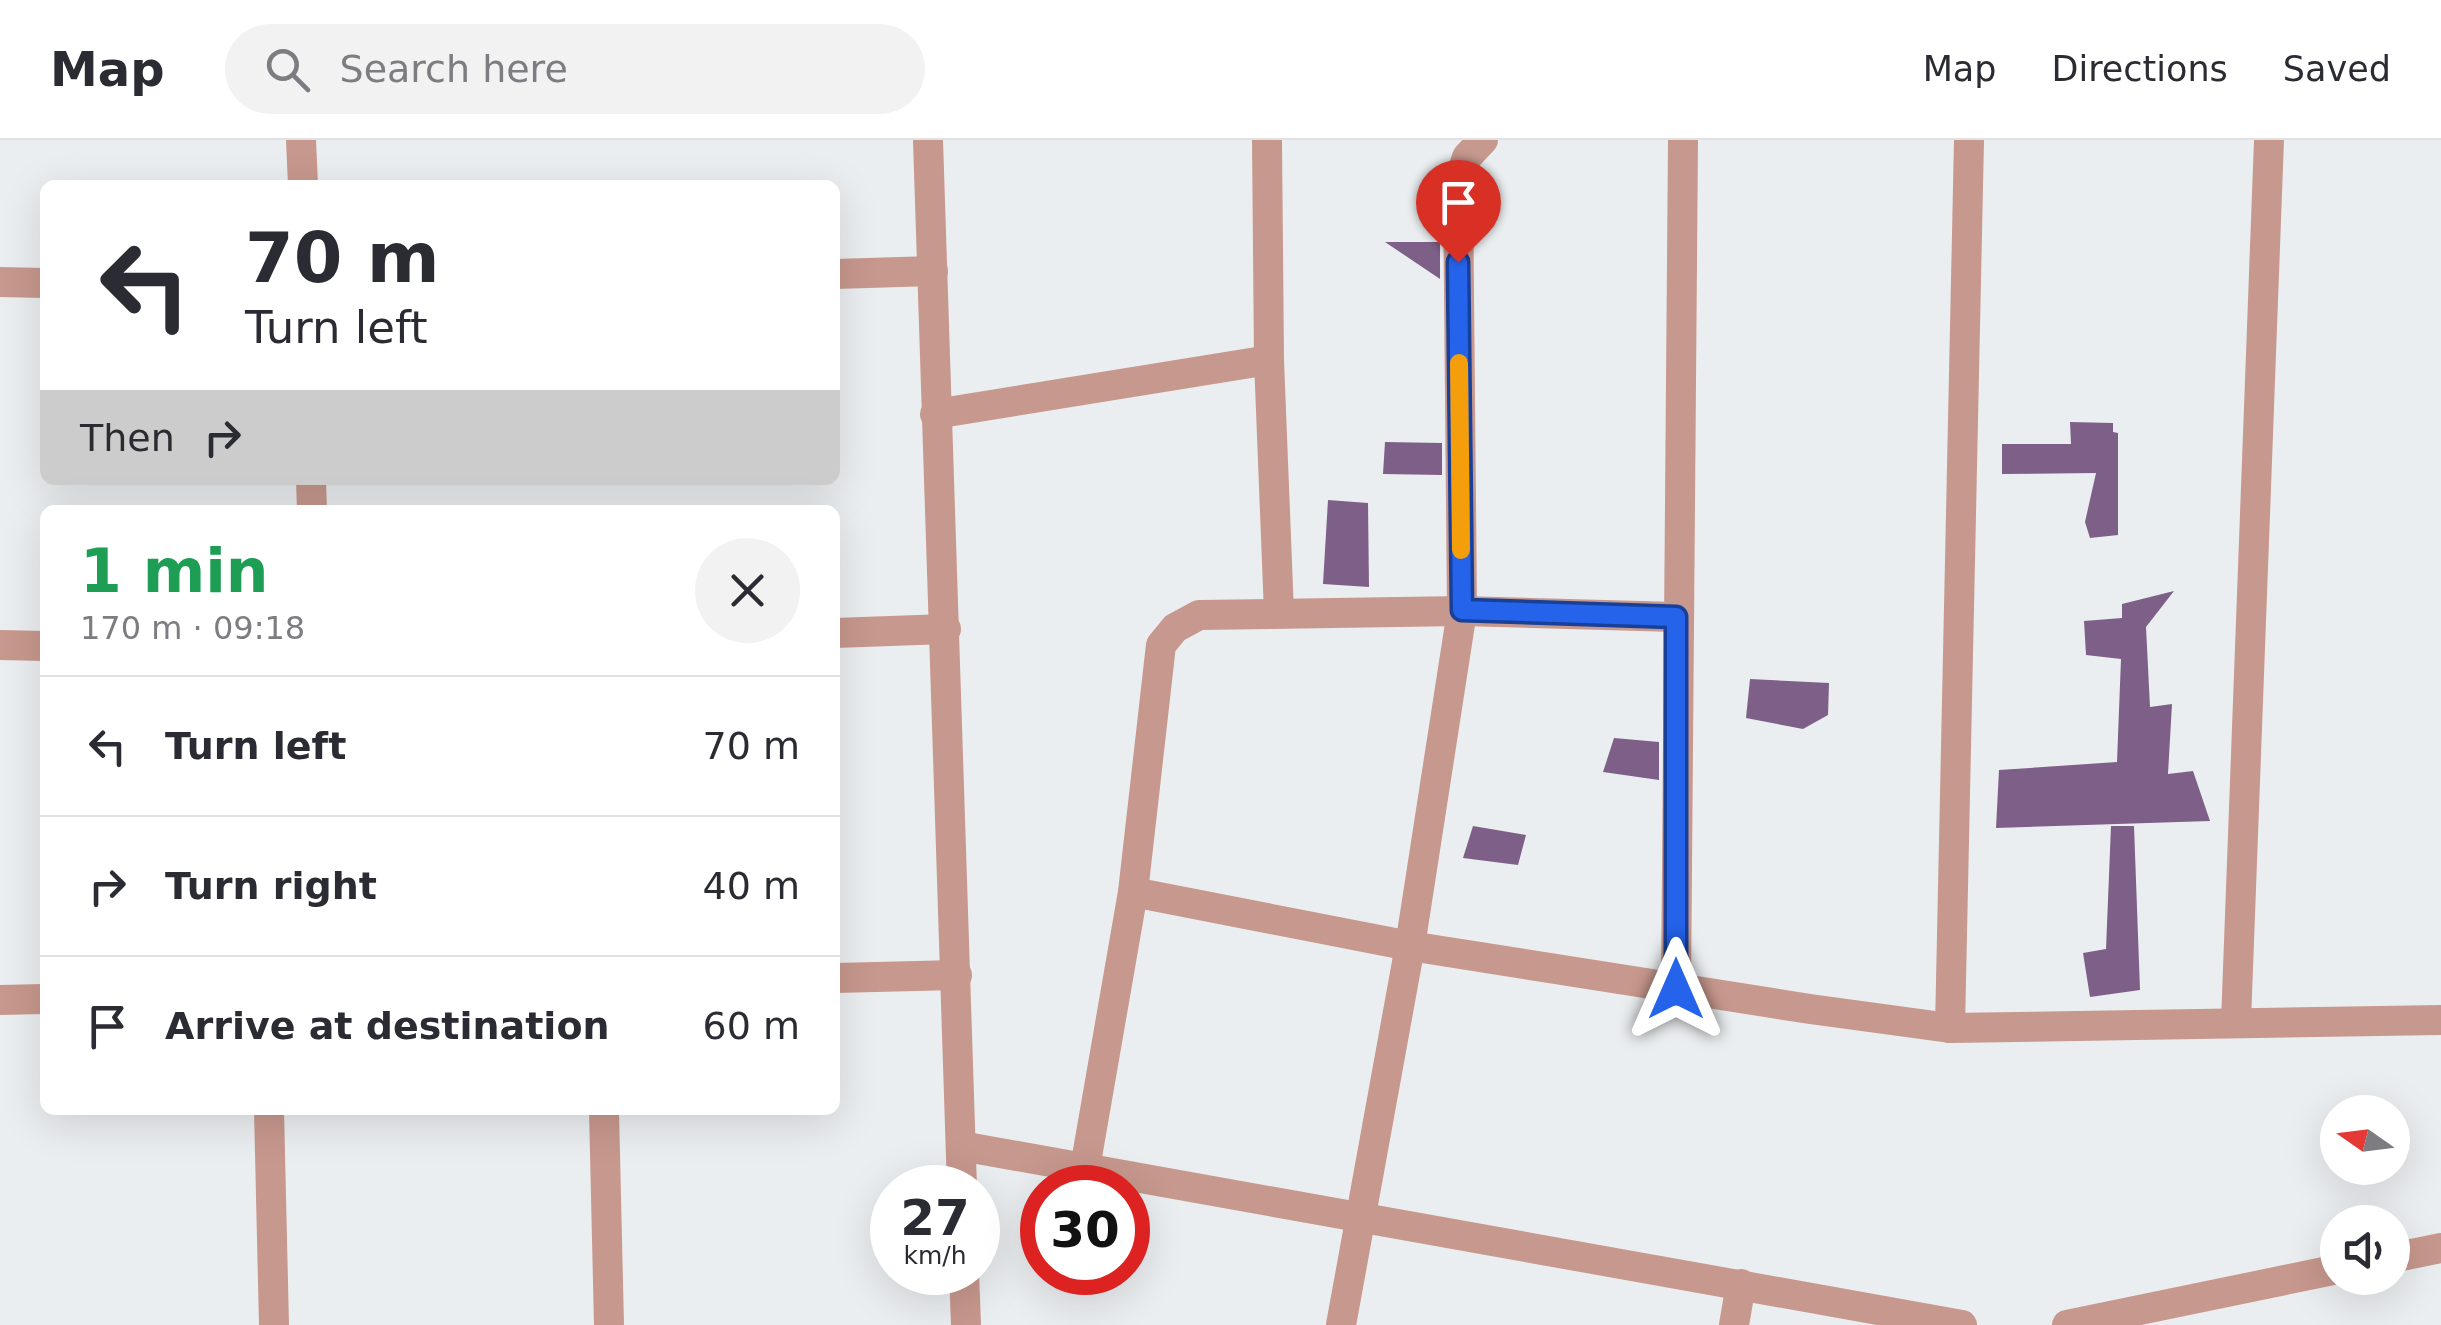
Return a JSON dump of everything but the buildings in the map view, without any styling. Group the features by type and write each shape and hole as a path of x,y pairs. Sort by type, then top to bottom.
{"street":[{"path":"302,140 303,180"},
{"path":"928,140 961,1165"},
{"path":"1267,140 1279,613"},
{"path":"1341,1325 1410,946 1462,610 1458,185 1467,157 1483,140"},
{"path":"1676,989 1676,617 1683,140"},
{"path":"1950,1028 1968,140"},
{"path":"2236,1022 2269,140"},
{"path":"840,274 933,271"},
{"path":"0,282 40,283"},
{"path":"935,414 1270,360"},
{"path":"1086,1165 1133,892 1161,645 1175,628 1199,615 1279,613 1462,610 1676,617"},
{"path":"840,633 946,630"},
{"path":"0,645 40,646"},
{"path":"1133,892 1410,946 1950,1028 2441,1020"},
{"path":"840,978 957,975"},
{"path":"0,1000 40,999"},
{"path":"269,1115 274,1325"},
{"path":"604,1115 609,1325"},
{"path":"961,1146 1068,1165"},
{"path":"1150,1180 1962,1325"},
{"path":"2410,1254 2441,1248"},
{"path":"2067,1325 2320,1273"},
{"path":"1734,1325 1741,1284"},
{"path":"965,1295 966,1325"}],"slow traffic":[{"path":"1459,363 1461,550"}],"route":[{"path":"1458,262 1462,610 1676,617 1676,989"}]}
